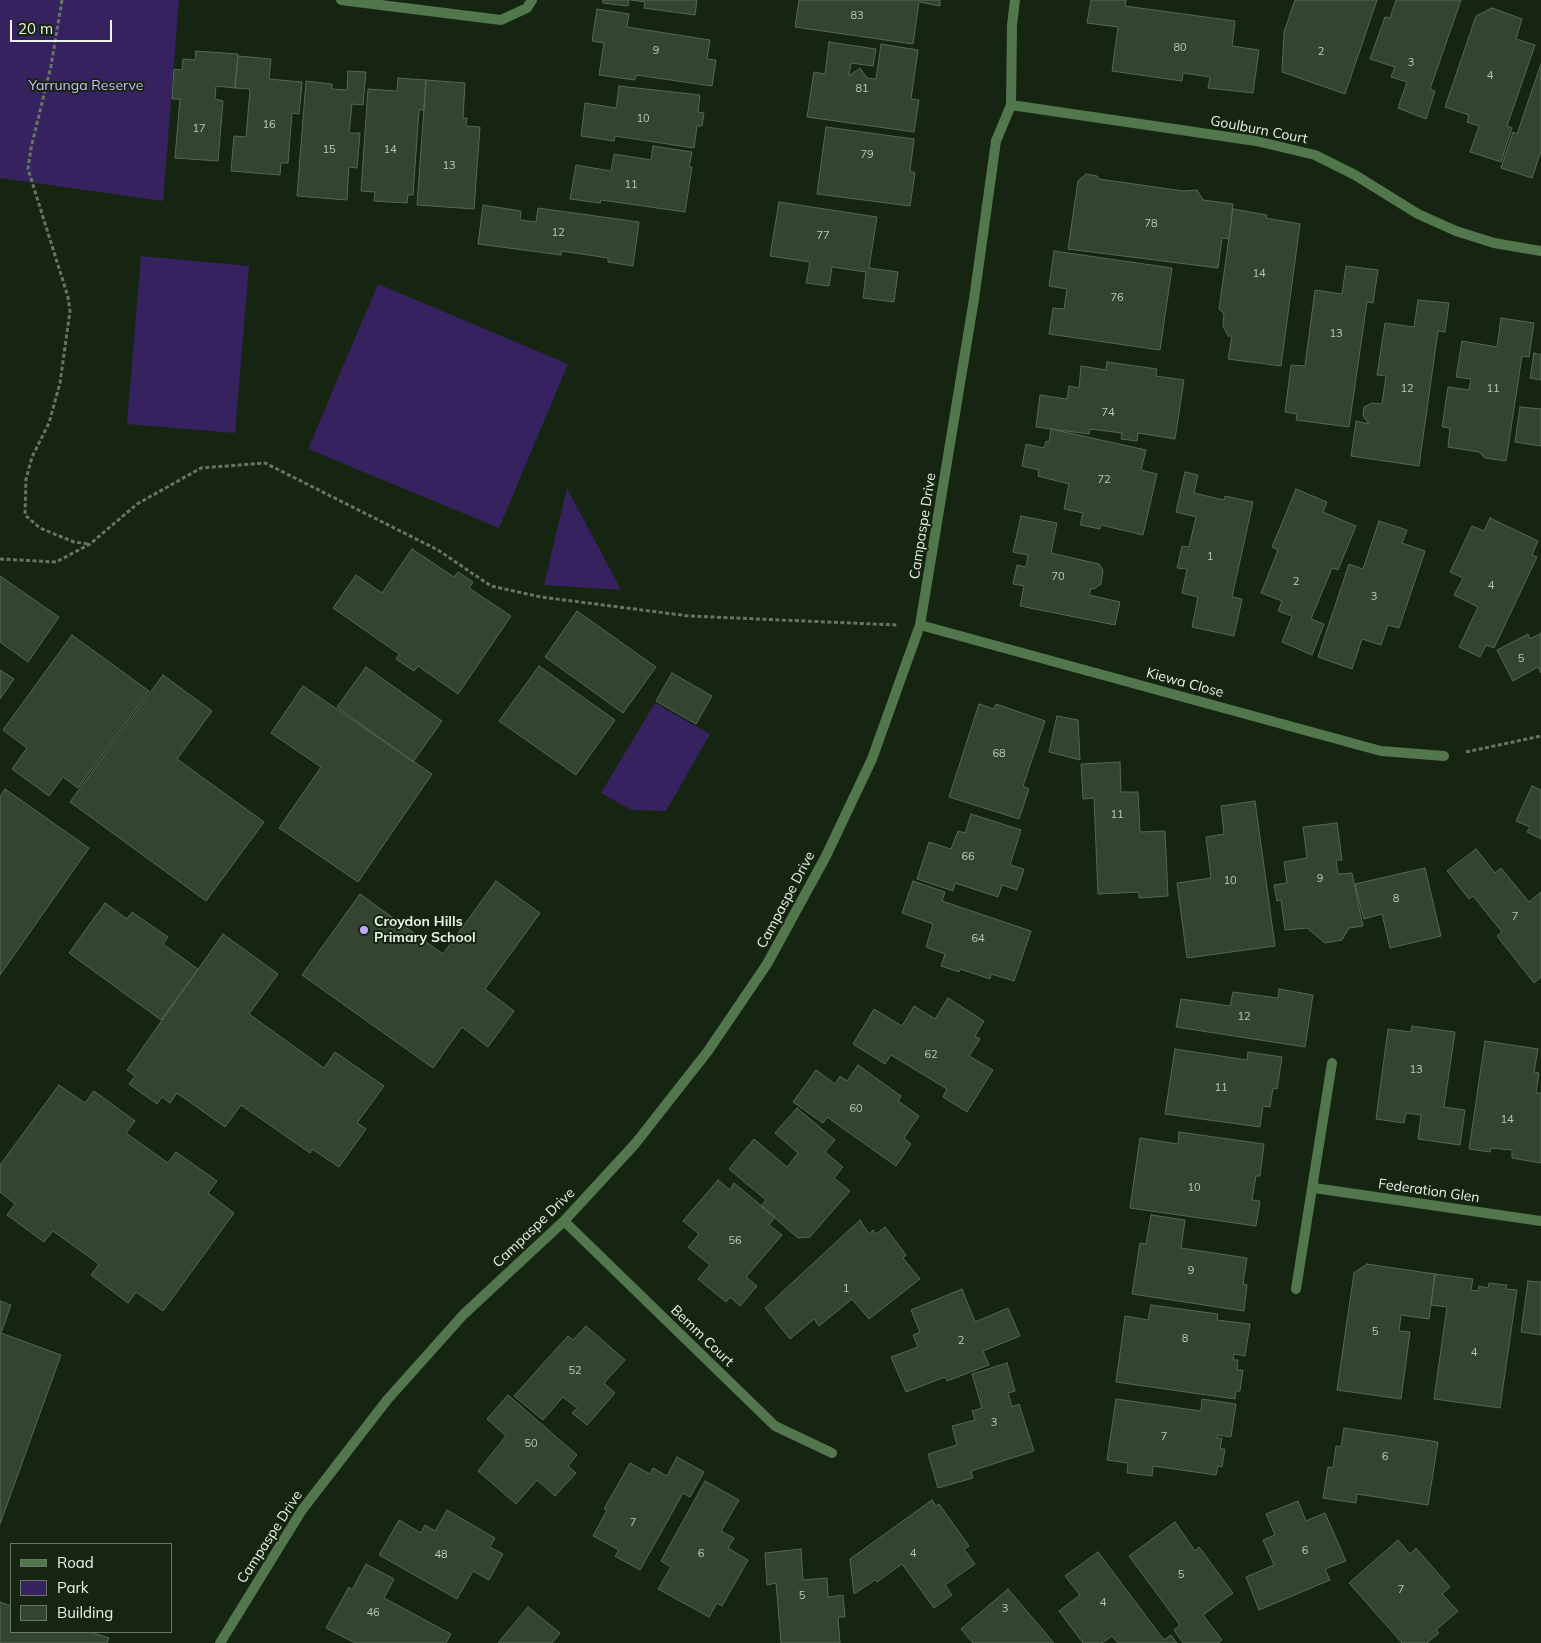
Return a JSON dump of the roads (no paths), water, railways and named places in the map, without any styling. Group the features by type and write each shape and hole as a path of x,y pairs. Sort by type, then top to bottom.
{"street":[{"path":"341,0 501,20 527,8 532,0"},
{"name":"Campaspe Drive","path":"220,1643 302,1510 387,1400 463,1315 564,1221 635,1144 708,1051 767,964 826,856 872,759 920,626 973,309 996,141 1011,104 1012,25 1015,0"},
{"name":"Goulburn Court","path":"1011,104 1256,141 1315,155 1355,175 1418,214 1456,231 1494,243 1541,251"},
{"name":"Kiewa Close","path":"920,626 1382,751 1444,756"},
{"path":"1296,1289 1314,1188 1332,1062"},
{"name":"Federation Glen","path":"1314,1188 1541,1221"},
{"name":"Bemm Court","path":"564,1221 775,1426 832,1452"}],"place":[{"name":"Croydon Hills Primary School","path":"364,930"}],"park label":[{"name":"Yarrunga Reserve","path":"86,86"}]}
